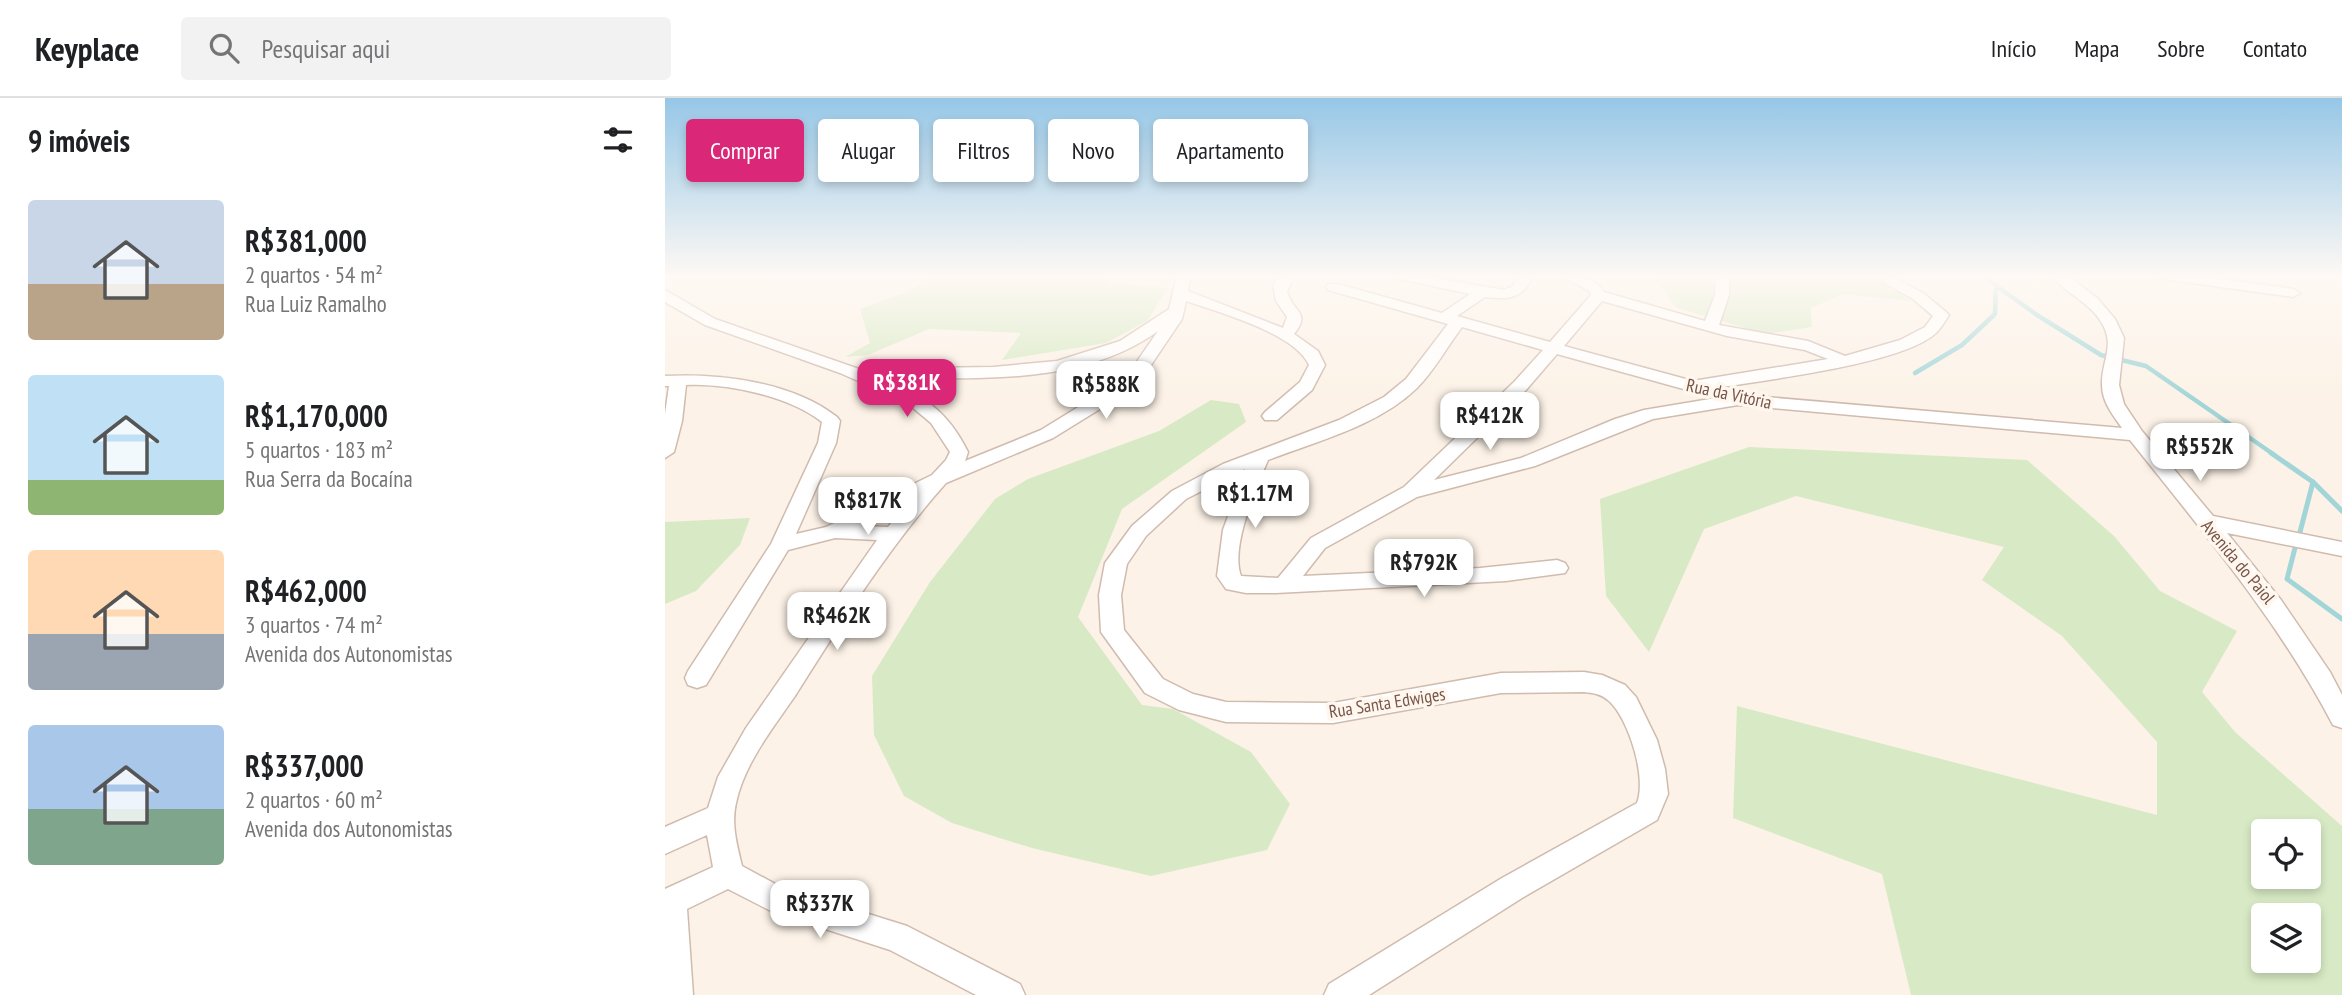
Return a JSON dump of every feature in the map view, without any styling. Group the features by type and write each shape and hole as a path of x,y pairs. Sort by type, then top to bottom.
{"street":[{"path":"700,317 855,373 926,407 948,430 959,452 955,462 893,534 837,611 743,755 729,785 720,816 729,874"},
{"path":"855,373 1015,370 1077,361 1120,348 1167,317"},
{"path":"781,545 832,532 937,480 1047,434 1115,392 1137,374 1174,317"},
{"path":"1241,317 1286,334 1314,354 1318,363 1308,382 1271,416"},
{"path":"1286,334 1295,323 1295,317"},
{"name":"Rua da Vitória","path":"1436,317 1741,400 2136,435"},
{"name":"Rua Santa Edwiges","path":"1340,995 1512,888 1647,811 1654,794 1652,769 1644,740 1627,704 1616,692 1602,685 1584,682 1501,683 1333,713 1226,712 1188,703 1154,686 1113,632 1110,595 1116,563 1139,531 1179,495 1230,468 1345,424 1390,401 1412,383 1455,317"},
{"path":"1410,492 1520,386 1580,317"},
{"path":"1675,317 1746,337 1815,346 1828,351 1843,362"},
{"path":"1711,327 1714,317"},
{"path":"1690,387 1843,362 1894,349 1931,331 1940,323 1941,317"},
{"name":"Avenida do Paiol","path":"2106,317 2117,338 2111,370 2111,393 2136,435 2280,612 2308,654 2342,718"},
{"path":"665,452 673,422 672,381 704,379 745,385 818,411 831,421 827,443 781,545 697,678"},
{"path":"1285,584 1318,542 1410,492 1528,462 1621,423 1650,414 1741,400"},
{"path":"1260,456 1241,501 1227,555 1228,576 1239,584 1492,577 1557,568"},
{"path":"2204,521 2342,549"},
{"path":"832,532 893,534"},
{"path":"665,841 720,816"},
{"path":"677,995 668,903 729,874"},
{"path":"729,874 773,898 896,937 1009,995"}],"green space":[{"path":"862,317 1150,317 1147,321 1106,343 1002,360 1021,333 929,329 868,355 845,357 870,343"},
{"path":"1707,317 1811,317 1812,327 1766,334"},
{"path":"1211,400 1239,404 1246,422 1122,509 1078,617 1142,705 1173,709 1251,752 1290,804 1267,850 1151,876 1032,848 952,823 904,796 874,735 872,676 930,582 995,499 1028,479 1159,431"},
{"path":"1749,447 2027,460 2114,536 2160,591 2237,631 2202,692 2235,732 2342,826 2342,995 1911,995 1882,874 1733,818 1737,706 2157,815 2157,742 2062,636 1982,580 2004,547 1796,496 1704,529 1649,652 1606,596 1600,499"},
{"path":"750,518 740,545 696,591 665,604 665,522"}],"waterway":[{"path":"1915,373 1962,345 1992,317"},
{"path":"2040,317 2101,355 2146,366 2273,454"},
{"path":"2271,453 2313,482"},
{"path":"2300,532 2313,482"},
{"path":"2313,482 2342,511"},
{"path":"2295,548 2287,579 2342,619"}]}
